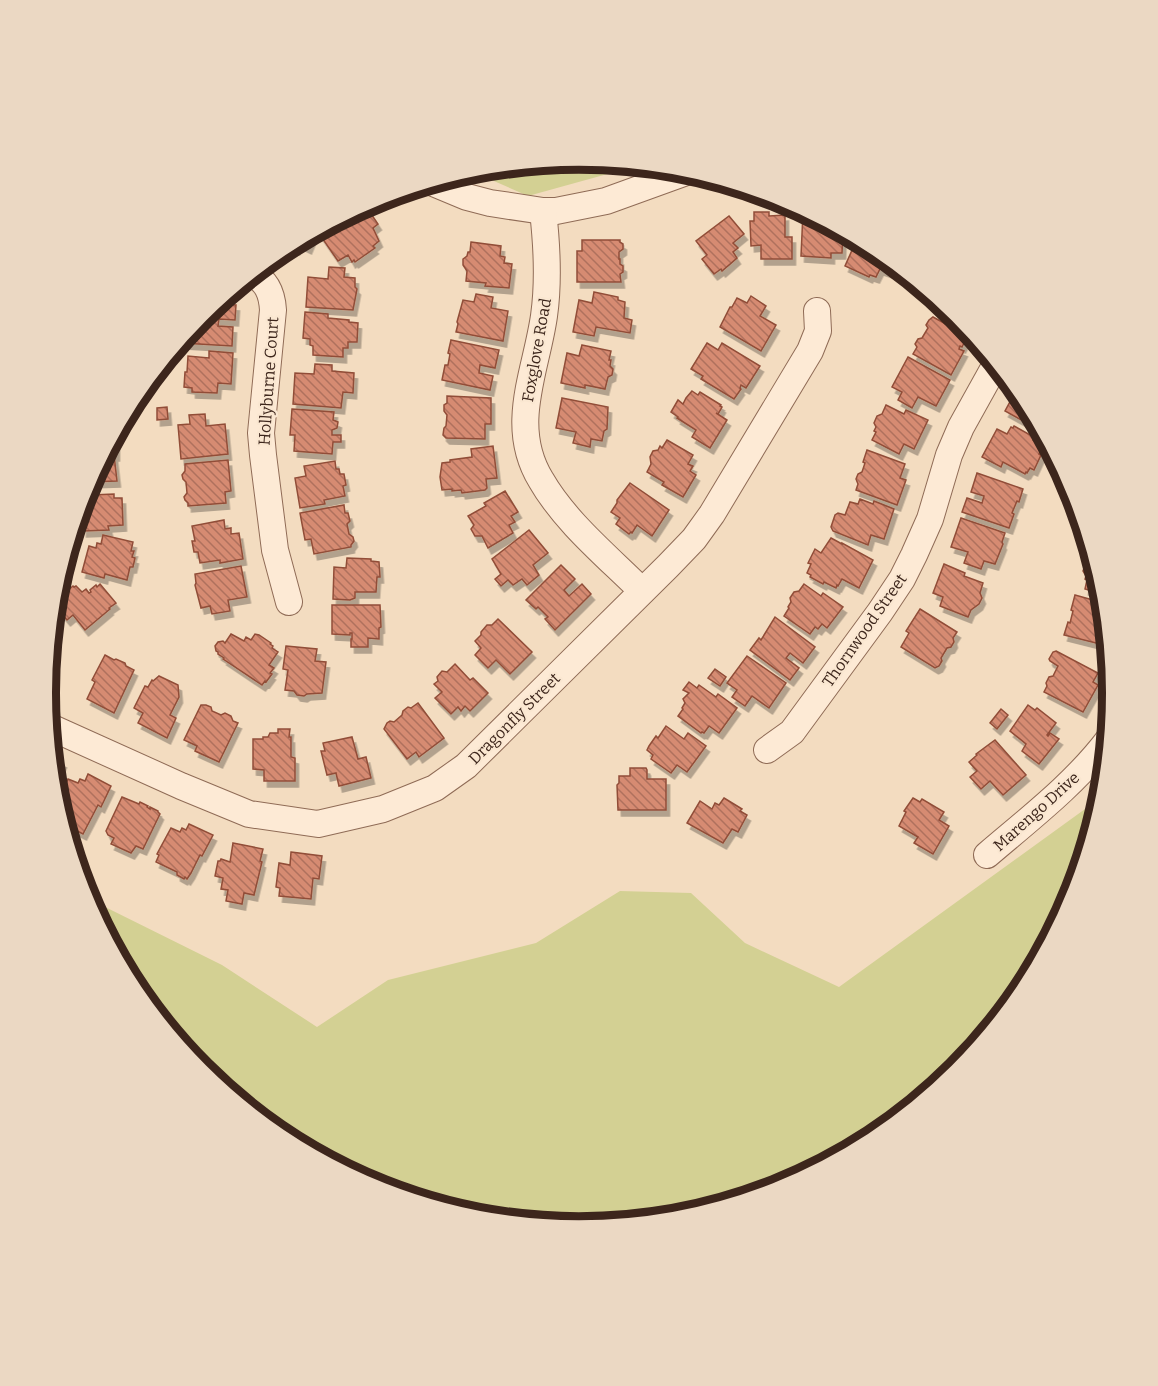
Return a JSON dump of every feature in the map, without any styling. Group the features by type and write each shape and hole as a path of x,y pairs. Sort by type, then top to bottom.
{"street":[{"path":"442,187 490,203 556,211 606,201 670,178"},
{"name":"Foxglove Road","path":"543,211 547,252 547,292 540,339 528,387 525,418 526,438 531,459 550,496 588,539 642,591"},
{"name":"Hollyburne Court","path":"260,278 268,287 273,310 261,433 275,550 289,602"},
{"name":"Dragonfly Street","path":"57,730 249,814 318,824 383,809 435,788 466,766 694,539 712,514 810,351 818,331 817,311"},
{"name":"Thornwood Street","path":"767,750 792,732 902,579 930,519 949,455 961,427 992,371"},
{"name":"Marengo Drive","path":"987,855 1070,783 1099,751"}],"shaded area":[{"path":"545,171 617,171 528,196 487,178"},
{"path":"1090,806 1075,861 1063,893 1032,955 1014,984 973,1038 924,1087 870,1128 811,1163 747,1189 714,1199 647,1212 579,1216 511,1212 444,1199 411,1189 347,1163 288,1128 260,1108 234,1087 185,1038 144,984 109,925 100,904 222,965 317,1027 388,980 536,943 620,891 691,893 745,943 839,987"}],"building":[{"path":"754,212 769,212 769,216 785,215 785,237 792,237 792,259 761,259 761,245 751,246 750,221 754,221"},
{"path":"370,213 378,224 373,228 379,241 373,246 375,248 355,262 354,260 352,262 348,255 338,261 322,237 341,226 343,228"},
{"path":"729,216 744,234 733,243 738,248 733,252 737,258 722,271 721,269 714,274 702,259 707,255 696,241"},
{"path":"803,219 843,241 842,253 831,253 831,258 801,256"},
{"path":"582,240 620,240 623,244 623,249 619,252 620,264 623,266 623,272 620,274 621,282 577,282 577,251 582,251"},
{"path":"471,242 501,246 500,256 505,257 504,263 512,264 509,288 485,286 486,283 466,281 467,271 463,265 463,259 470,252"},
{"path":"853,248 889,272 880,269 876,277 870,275 869,277 845,266"},
{"path":"329,267 345,268 344,277 355,278 357,289 353,310 306,307 308,277 328,279"},
{"path":"594,292 618,297 618,300 625,302 624,318 632,320 630,333 596,327 594,336 573,332 579,300 592,303"},
{"path":"476,294 493,297 491,308 508,311 503,341 456,332 463,300 474,302"},
{"path":"751,296 766,306 760,316 776,325 761,351 720,327 737,298 747,303"},
{"path":"228,305 236,305 235,320 219,319 218,326 233,327 232,346 189,343"},
{"path":"305,312 328,314 328,318 358,323 357,342 348,342 348,348 343,348 343,357 313,355 310,339 303,338"},
{"path":"933,317 954,329 965,340 959,349 964,351 951,375 913,354 917,347 915,344 928,328 926,325"},
{"path":"451,340 499,350 495,368 480,365 479,373 493,376 490,390 442,380 445,365 448,365"},
{"path":"707,343 718,350 722,343 760,366 746,388 741,385 734,399 701,379 703,376 691,369"},
{"path":"582,345 611,351 609,360 611,360 610,366 613,369 605,389 561,383 567,353 579,356"},
{"path":"209,351 233,353 231,384 218,383 217,393 192,392 192,388 184,387 188,356 209,358"},
{"path":"908,357 950,380 936,406 918,397 912,408 898,400 902,392 892,387"},
{"path":"315,364 332,365 332,371 354,373 353,393 343,392 341,408 293,404 295,373 314,374"},
{"path":"692,391 698,395 700,392 721,405 718,414 716,413 727,420 710,448 692,437 696,430 671,412 678,400 683,404"},
{"path":"447,396 491,398 491,424 485,424 485,439 446,438 443,435 447,415 444,405 447,403"},
{"path":"562,398 608,407 607,429 604,431 602,441 591,439 590,447 573,443 576,432 556,428"},
{"path":"1012,399 1027,423 1027,423 1005,411"},
{"path":"886,405 904,414 906,410 928,420 914,449 904,444 899,454 872,440 876,432 874,423"},
{"path":"167,407 168,419 157,420 157,408"},
{"path":"292,409 334,412 333,420 338,422 337,428 332,430 332,435 341,435 341,442 333,442 332,454 294,451 295,435 290,435"},
{"path":"205,414 206,426 225,424 228,454 181,459 178,425 190,424 189,415"},
{"path":"1014,426 1034,437 1033,440 1039,443 1042,449 1034,470 1030,468 1025,474 1003,462 1001,467 982,457 997,429 1007,434 1011,427"},
{"path":"667,440 693,455 688,464 693,466 690,471 696,475 683,497 662,485 664,482 647,472 653,451 658,450 660,446 662,448"},
{"path":"493,446 497,478 486,479 487,488 485,490 462,493 461,490 442,490 440,477 442,463 472,457 471,449"},
{"path":"116,449 116,455 114,455 117,481 100,482"},
{"path":"867,450 905,464 900,478 906,480 897,505 856,490 858,484 856,479 862,472"},
{"path":"228,460 231,491 225,492 226,503 188,506 184,497 187,493 186,482 182,475 185,471 185,464"},
{"path":"335,461 336,469 339,469 340,474 344,474 345,496 324,500 325,504 300,508 295,478 306,476 304,466"},
{"path":"977,473 1023,489 1012,513 1014,514 1009,528 962,512 967,498 982,503 984,496 971,492"},
{"path":"630,483 669,510 652,536 637,525 629,534 616,524 620,518 611,512"},
{"path":"505,491 518,512 511,516 515,522 509,525 513,533 488,548 482,536 475,536 471,529 474,525 468,516 486,506 484,503"},
{"path":"114,494 114,498 122,498 123,525 108,526 109,530 83,531 94,495"},
{"path":"860,499 873,504 874,501 894,509 884,539 871,535 868,545 833,531 831,527 835,515 838,513 845,515 850,502 858,504"},
{"path":"344,505 345,513 348,513 350,521 347,524 349,534 354,541 351,547 314,554 311,539 305,540 300,513"},
{"path":"961,518 1005,533 995,564 984,561 981,569 964,563 968,552 951,547"},
{"path":"224,520 225,529 231,528 231,534 239,533 243,559 220,563 220,560 200,563 198,552 194,552 192,541 195,541 192,526"},
{"path":"529,530 548,553 533,565 539,575 527,585 522,579 513,585 508,580 501,586 495,579 501,574 492,559"},
{"path":"103,535 133,542 131,551 134,551 132,557 135,558 127,580 105,574 104,578 82,572 89,546 96,548 97,543 101,544"},
{"path":"831,538 873,560 859,588 842,579 836,588 824,582 823,584 807,573 811,564 808,563 815,549 821,553"},
{"path":"347,558 371,559 371,561 379,562 380,577 377,577 376,592 355,592 355,598 350,600 333,599 334,567 346,568"},
{"path":"944,564 965,573 964,576 983,583 980,593 982,598 968,617 940,606 943,597 933,593"},
{"path":"561,565 575,579 564,590 569,596 582,584 591,594 555,630 545,619 548,617 526,600"},
{"path":"1086,565 1092,591 1085,589 1087,580 1083,571"},
{"path":"241,566 247,597 228,600 230,611 212,614 210,606 201,608 195,585 195,574"},
{"path":"100,584 116,603 85,630 73,615 67,620 62,614 66,592 73,586 82,592 86,589 89,593 96,585 97,587"},
{"path":"804,584 821,596 823,593 843,607 827,628 822,624 818,629 815,627 810,634 784,616 791,602 790,598"},
{"path":"1075,595 1094,600 1100,644 1064,635 1068,622 1070,623 1073,611 1071,610"},
{"path":"332,605 380,605 379,639 368,638 368,647 351,647 352,633 350,635 332,634"},
{"path":"920,609 957,632 951,647 947,648 939,666 935,668 901,647 909,633 906,631"},
{"path":"775,617 815,647 803,663 790,653 786,658 799,668 790,680 750,650 759,638 761,640"},
{"path":"498,619 532,652 510,674 496,660 488,668 475,655 481,648 475,641 487,625 492,625"},
{"path":"231,634 244,641 246,637 251,640 255,634 259,635 271,643 272,648 278,652 269,665 274,668 270,673 272,674 262,685 223,659 216,651 215,646 218,642 225,643"},
{"path":"286,646 317,649 315,661 326,662 322,693 304,696 285,690 288,670 283,669"},
{"path":"1056,651 1098,673 1093,682 1098,685 1083,712 1044,692 1049,677 1053,676 1058,666 1049,659"},
{"path":"105,655 125,663 134,670 114,713 87,699 95,682 92,680"},
{"path":"747,656 786,683 769,708 752,696 745,706 732,697 737,690 727,683"},
{"path":"455,664 470,680 473,678 488,693 470,711 465,706 461,711 458,707 451,714 435,698 442,692 434,684 438,681 437,677 442,671 447,672"},
{"path":"715,669 726,677 720,686 708,678"},
{"path":"159,676 178,685 179,697 170,715 176,718 167,738 138,723 143,713 134,708 145,686 148,687 152,680"},
{"path":"689,682 697,688 699,685 716,697 718,694 737,708 719,733 709,726 704,733 701,733 678,716 685,703 683,699 689,693 683,690"},
{"path":"418,703 444,738 419,757 416,752 407,759 384,729 387,723 394,722 408,707 411,708"},
{"path":"201,705 211,707 212,711 221,715 225,713 238,723 219,762 195,751 197,746 184,740"},
{"path":"1028,705 1035,710 1037,708 1056,723 1047,735 1050,733 1059,739 1039,764 1022,751 1026,744 1010,731"},
{"path":"1001,709 1008,715 997,729 990,723"},
{"path":"666,726 684,739 688,733 706,746 687,772 677,765 671,773 651,759 653,755 647,750"},
{"path":"278,729 290,729 291,757 295,758 295,781 264,781 264,770 253,769 253,739 263,739 270,733 278,733"},
{"path":"352,737 358,759 366,757 371,778 339,786 336,773 327,775 321,751 325,751 323,743"},
{"path":"995,740 1026,775 1003,795 990,781 981,789 970,777 977,771 969,762"},
{"path":"630,768 646,768 647,779 666,779 666,810 618,810 619,776 630,776"},
{"path":"88,774 111,786 101,807 98,805 83,834 73,829 65,787 68,779 78,783 80,779 85,781"},
{"path":"122,797 139,804 140,802 160,814 143,849 136,846 131,853 111,844 114,838 106,831"},
{"path":"724,798 742,809 740,811 747,815 738,832 732,829 723,843 687,823 700,801 712,809 715,803 719,805"},
{"path":"913,798 920,802 922,799 944,812 939,820 949,826 933,854 914,843 918,837 899,826 906,812 904,811"},
{"path":"189,824 213,835 191,873 187,879 185,877 184,879 177,875 177,872 156,862 159,855 157,854 171,828 180,832 182,828 186,830"},
{"path":"233,843 263,849 254,895 244,893 242,904 226,901 228,890 221,889 223,878 215,876 218,861 221,859 230,862"},
{"path":"291,852 322,856 319,879 313,878 311,899 279,896 280,888 276,887 279,863 290,865"}]}
